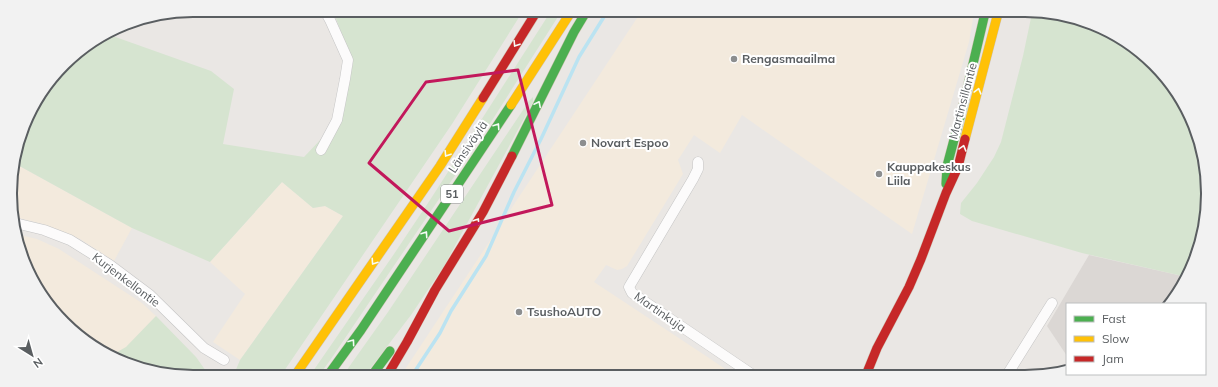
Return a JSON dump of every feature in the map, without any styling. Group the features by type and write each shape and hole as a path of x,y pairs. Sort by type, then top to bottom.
{"main road":[{"name":"Länsiväylä","path":"299,370 440,166 533,17"},
{"name":"Länsiväylä","path":"332,370 361,330 568,17"},
{"path":"390,370 435,290 483,212 583,17"},
{"name":"Martinsillantie","path":"946,193 947,166 984,17"},
{"name":"Martinsillantie","path":"868,370 877,348 896,313 918,266 946,193 958,167 997,17"},
{"path":"376,370 435,290"},
{"path":"294,370 337,315"},
{"name":"Martinsillantie","path":"859,370 877,348"}],"street":[{"path":"321,150 336,120 348,60 328,17"},
{"name":"Martinkuja","path":"698,162 698,168 693,179 629,287 632,292 746,370"},
{"name":"Kurjenkellontie","path":"20,224 44,230 70,240 110,265 150,295 204,348 224,360"},
{"path":"1009,370 1052,303"}],"highlighted area":[{"path":"518,70 552,205 449,231 369,163 426,82"}],"shaded area":[{"path":"638,17 973,17 969,42 912,234 742,115 720,153 694,135 678,160 683,174 627,266 617,270 606,265 594,282 727,370 405,370"},
{"path":"19,166 132,228 114,261 80,239 43,224 19,218 17,205 17,182"},
{"path":"282,182 313,208 325,206 343,216 240,360 213,342 245,294 210,262"},
{"path":"22,235 37,239 59,249 142,303 156,316 126,348 117,353 115,352 86,334 61,310 53,301 35,272"},
{"path":"1089,255 1181,276 1163,303 1066,303 1066,354 1047,326"}],"green space":[{"path":"335,17 519,17 452,124 285,370 236,370 240,360 343,216 325,206 313,208 282,182 210,262 132,228 19,166 30,126 53,86 86,53 113,36 211,71 234,89 223,144 304,157 340,119 353,63"},
{"path":"547,17 558,17 491,122 331,359 323,370 314,370 430,200"},
{"path":"1031,17 1059,20 1092,30 1123,47 1141,61 1165,86 1188,126 1198,159 1201,182 1201,205 1198,228 1192,250 1181,276 1082,253 972,221 960,214 961,203 977,183 994,157 1001,142 1023,56"},
{"path":"533,97 533,102 444,266 411,315 369,370 347,370 388,312"},
{"path":"156,316 196,357 205,370 182,370 159,367 137,361 116,353 126,347"}],"waterway":[{"path":"416,370 440,333 451,311 486,256 514,192 541,139 579,57 604,17"}],"traffic: fast":[{"path":"512,156 583,17"},
{"path":"946,184 947,166 984,17"},
{"path":"332,370 361,330 511,105"},
{"path":"376,370 390,351"}],"traffic: slow":[{"path":"511,105 568,17"},
{"path":"965,139 997,17"},
{"path":"299,370 440,166 483,98"}],"traffic: jam":[{"path":"483,98 533,17"},
{"path":"868,370 877,348 909,287 921,259 946,193 958,167 965,139"},
{"path":"390,370 435,290 483,212 512,156"}],"place":[{"name":"Rengasmaailma","path":"734,59"},
{"name":"Novart Espoo","path":"583,143"},
{"name":"Kauppakeskus Liila","path":"879,174"},
{"name":"TsushoAUTO","path":"519,312"}]}
